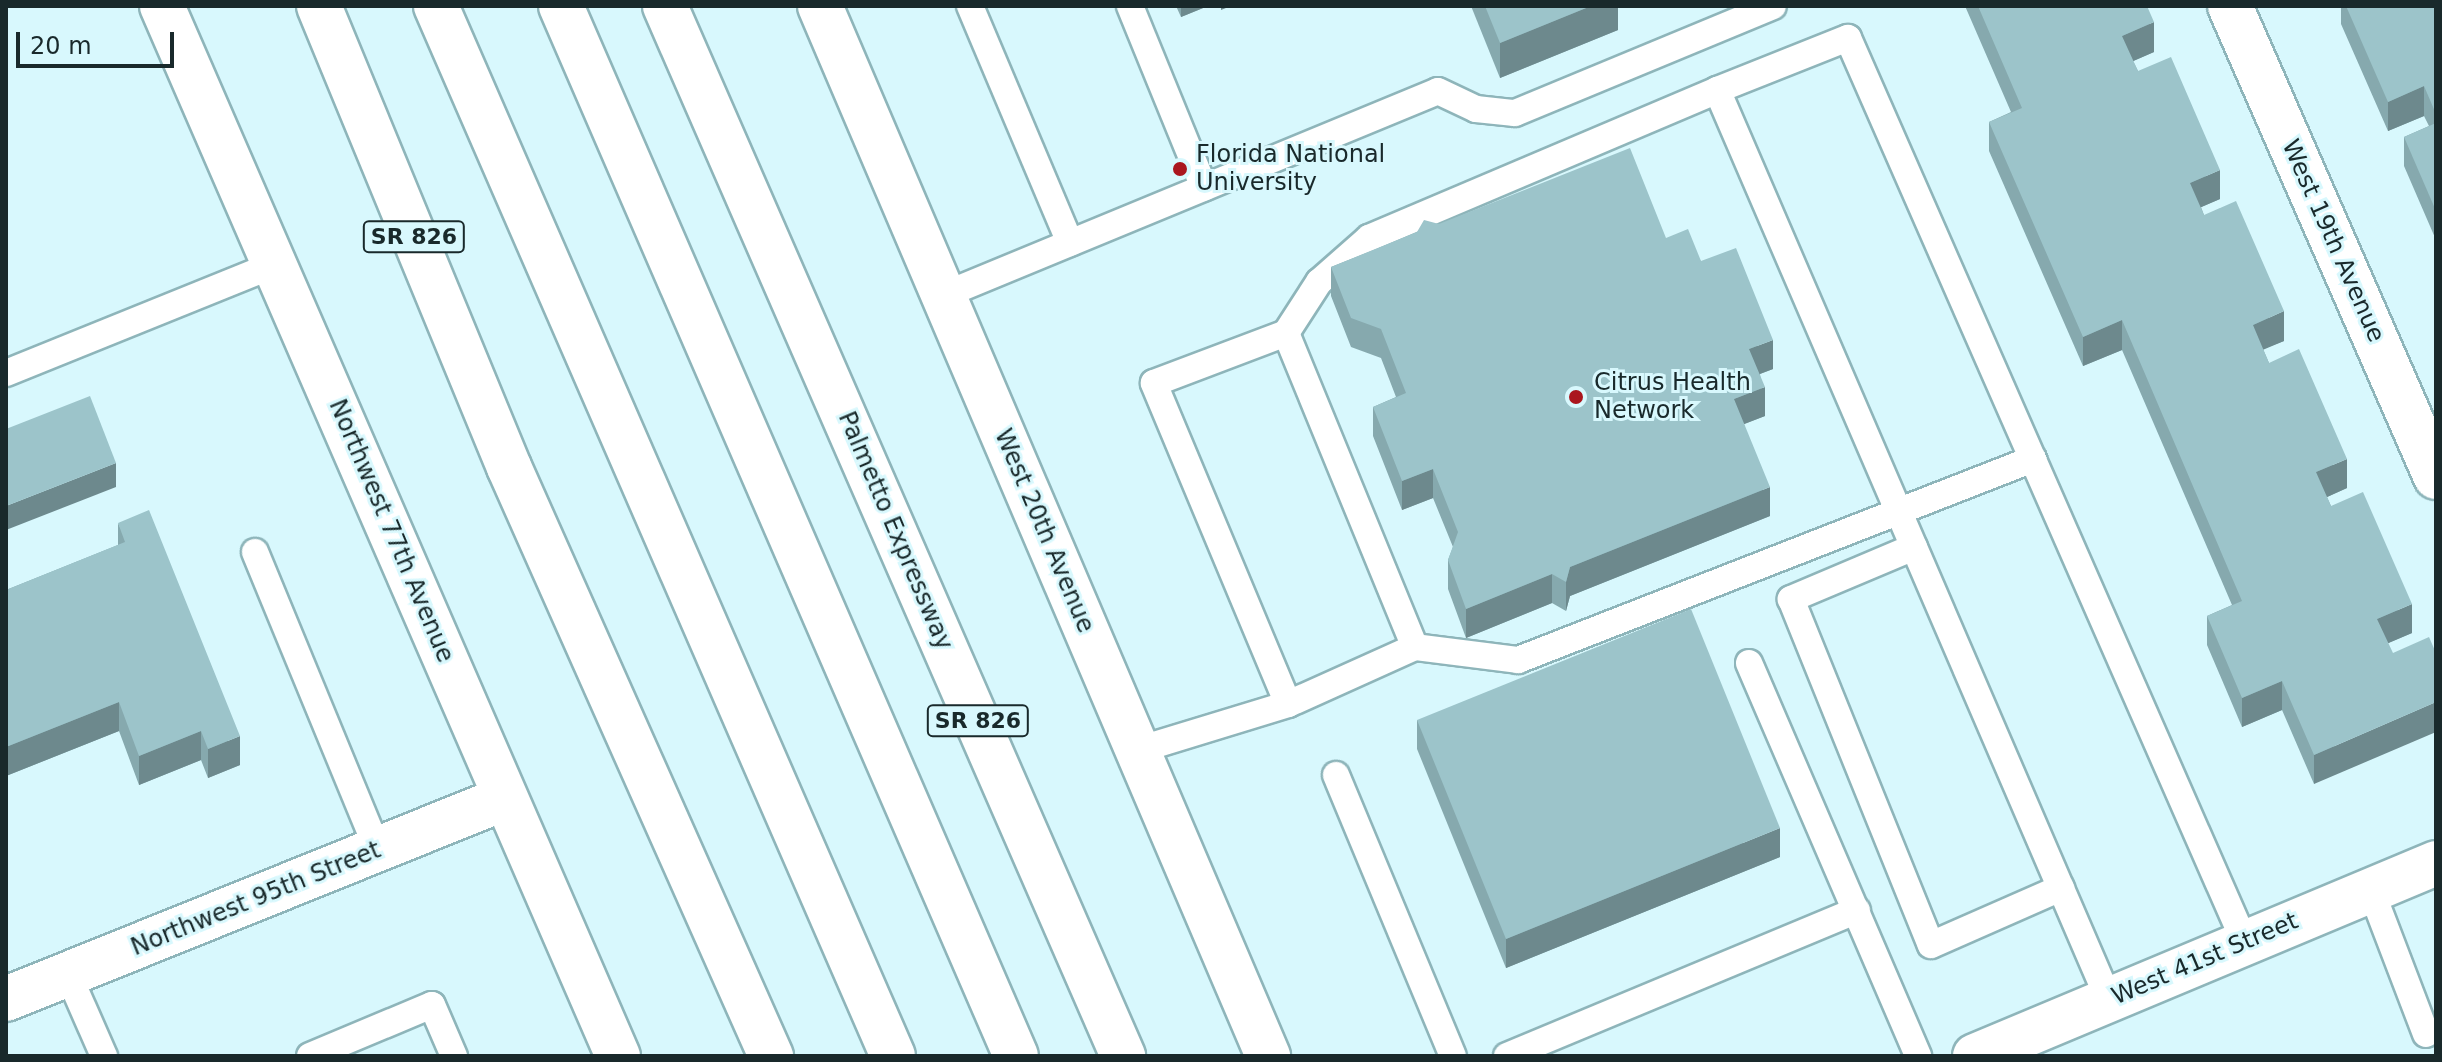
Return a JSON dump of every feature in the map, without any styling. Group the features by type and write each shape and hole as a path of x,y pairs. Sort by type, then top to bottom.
{"main road":[{"name":"Northwest 77th Avenue","path":"162,6 618,1056"},
{"path":"289,6 509,467"},
{"name":"SR 826","path":"319,6 509,467 771,1056"},
{"path":"436,6 893,1056"},
{"path":"561,6 1016,1056"},
{"name":"Palmetto Expressway","path":"665,6 1123,1056"},
{"name":"West 20th Avenue","path":"820,6 1268,1056"},
{"name":"West 19th Avenue","path":"2230,6 2436,477"},
{"name":"Northwest 95th Street","path":"6,999 505,798"},
{"name":"West 41st Street","path":"1975,1056 2436,863"}],"lane":[{"path":"970,6 1070,243"},
{"path":"1130,6 1204,187"},
{"path":"944,295 1438,91 1476,109 1515,113 1773,6"},
{"path":"1288,704 1154,383 1286,333 1319,282 1369,238 1717,90 1848,38 2245,943"},
{"path":"1717,90 2109,1000"},
{"path":"6,373 276,264"},
{"path":"1286,333 1415,647"},
{"path":"1138,750 1288,704 1415,647 1518,660 1900,516 2033,459"},
{"path":"1914,547 1791,599 1931,945 2061,888"},
{"path":"255,552 378,850"},
{"path":"1749,663 1918,1056"},
{"path":"1336,775 1453,1056"},
{"path":"2371,890 2426,1034"},
{"path":"1507,1056 1857,910"},
{"path":"68,974 104,1056"},
{"path":"310,1056 432,1005 454,1056"}],"building":[{"path":"1485,6 1591,6 1500,43"},
{"path":"1978,6 2147,6 2154,22 2122,36 2138,71 2171,57 2220,170 2190,183 2204,215 2236,201 2284,311 2253,325 2269,363 2299,349 2347,459 2316,472 2331,506 2363,492 2412,604 2377,619 2393,653 2429,637 2436,653 2436,702 2314,755 2282,681 2242,698 2207,616 2242,601 2122,320 2083,337 1989,122 2022,108"},
{"path":"2346,6 2436,6 2436,114 2424,86 2388,102"},
{"path":"2436,123 2436,211 2404,137"},
{"name":"Citrus Health Network","path":"1630,148 1666,238 1688,229 1701,261 1736,248 1773,340 1749,349 1765,387 1734,399 1770,487 1570,567 1566,582 1552,574 1466,609 1448,560 1458,532 1433,469 1402,481 1373,407 1406,393 1381,329 1351,318 1331,267 1417,232 1424,220 1439,224"},
{"path":"90,396 116,463 6,506 6,429"},
{"path":"149,510 240,736 208,749 201,731 139,756 119,702 6,747 6,590 125,542 118,523"},
{"path":"1691,609 1780,828 1506,939 1417,720"}],"place":[{"name":"Florida National University","path":"1180,169"},
{"name":"Citrus Health Network","path":"1576,397"}]}
